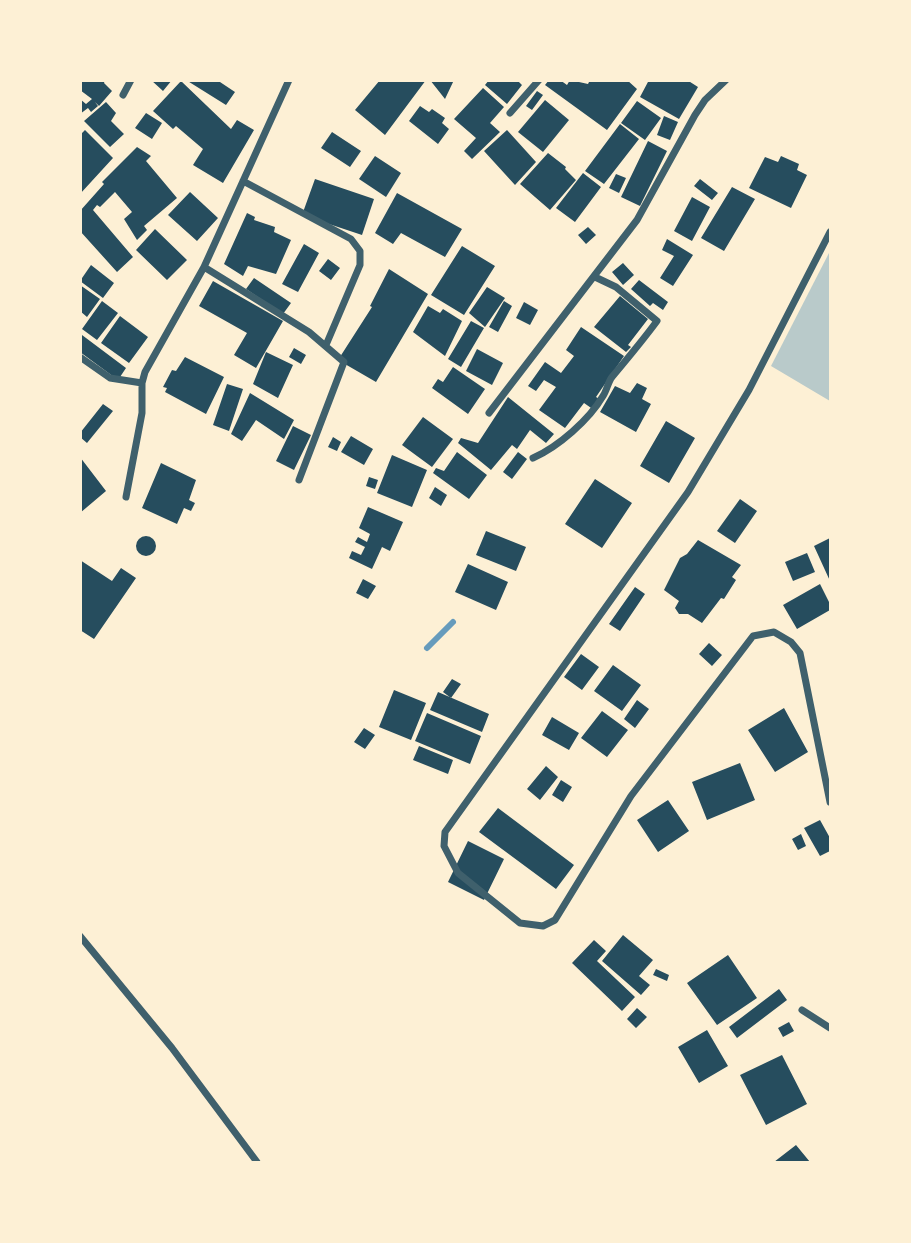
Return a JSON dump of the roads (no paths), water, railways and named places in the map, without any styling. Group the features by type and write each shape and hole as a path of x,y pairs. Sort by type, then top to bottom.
{"street":[{"path":"123,95 131,80"},
{"path":"126,497 142,413 142,383 145,372 204,267 289,80"},
{"path":"510,113 539,80"},
{"path":"489,413 595,277 643,210 705,100 726,80"},
{"path":"243,181 351,239 360,251 360,265 326,345"},
{"path":"831,232 749,390 688,492 445,832 444,846 458,873 520,923 542,926 555,920 631,796 753,636 774,632 791,642 800,653 831,802"},
{"path":"204,267 341,357 343,366 299,480"},
{"path":"533,458 578,425 592,411 603,397 610,379 657,321 617,287 595,277"},
{"path":"80,357 110,378 142,383"},
{"path":"820,753 831,751"},
{"path":"80,936 172,1048 257,1163"},
{"path":"802,1010 831,1028"}],"waterway":[{"path":"427,648 453,622"}]}
